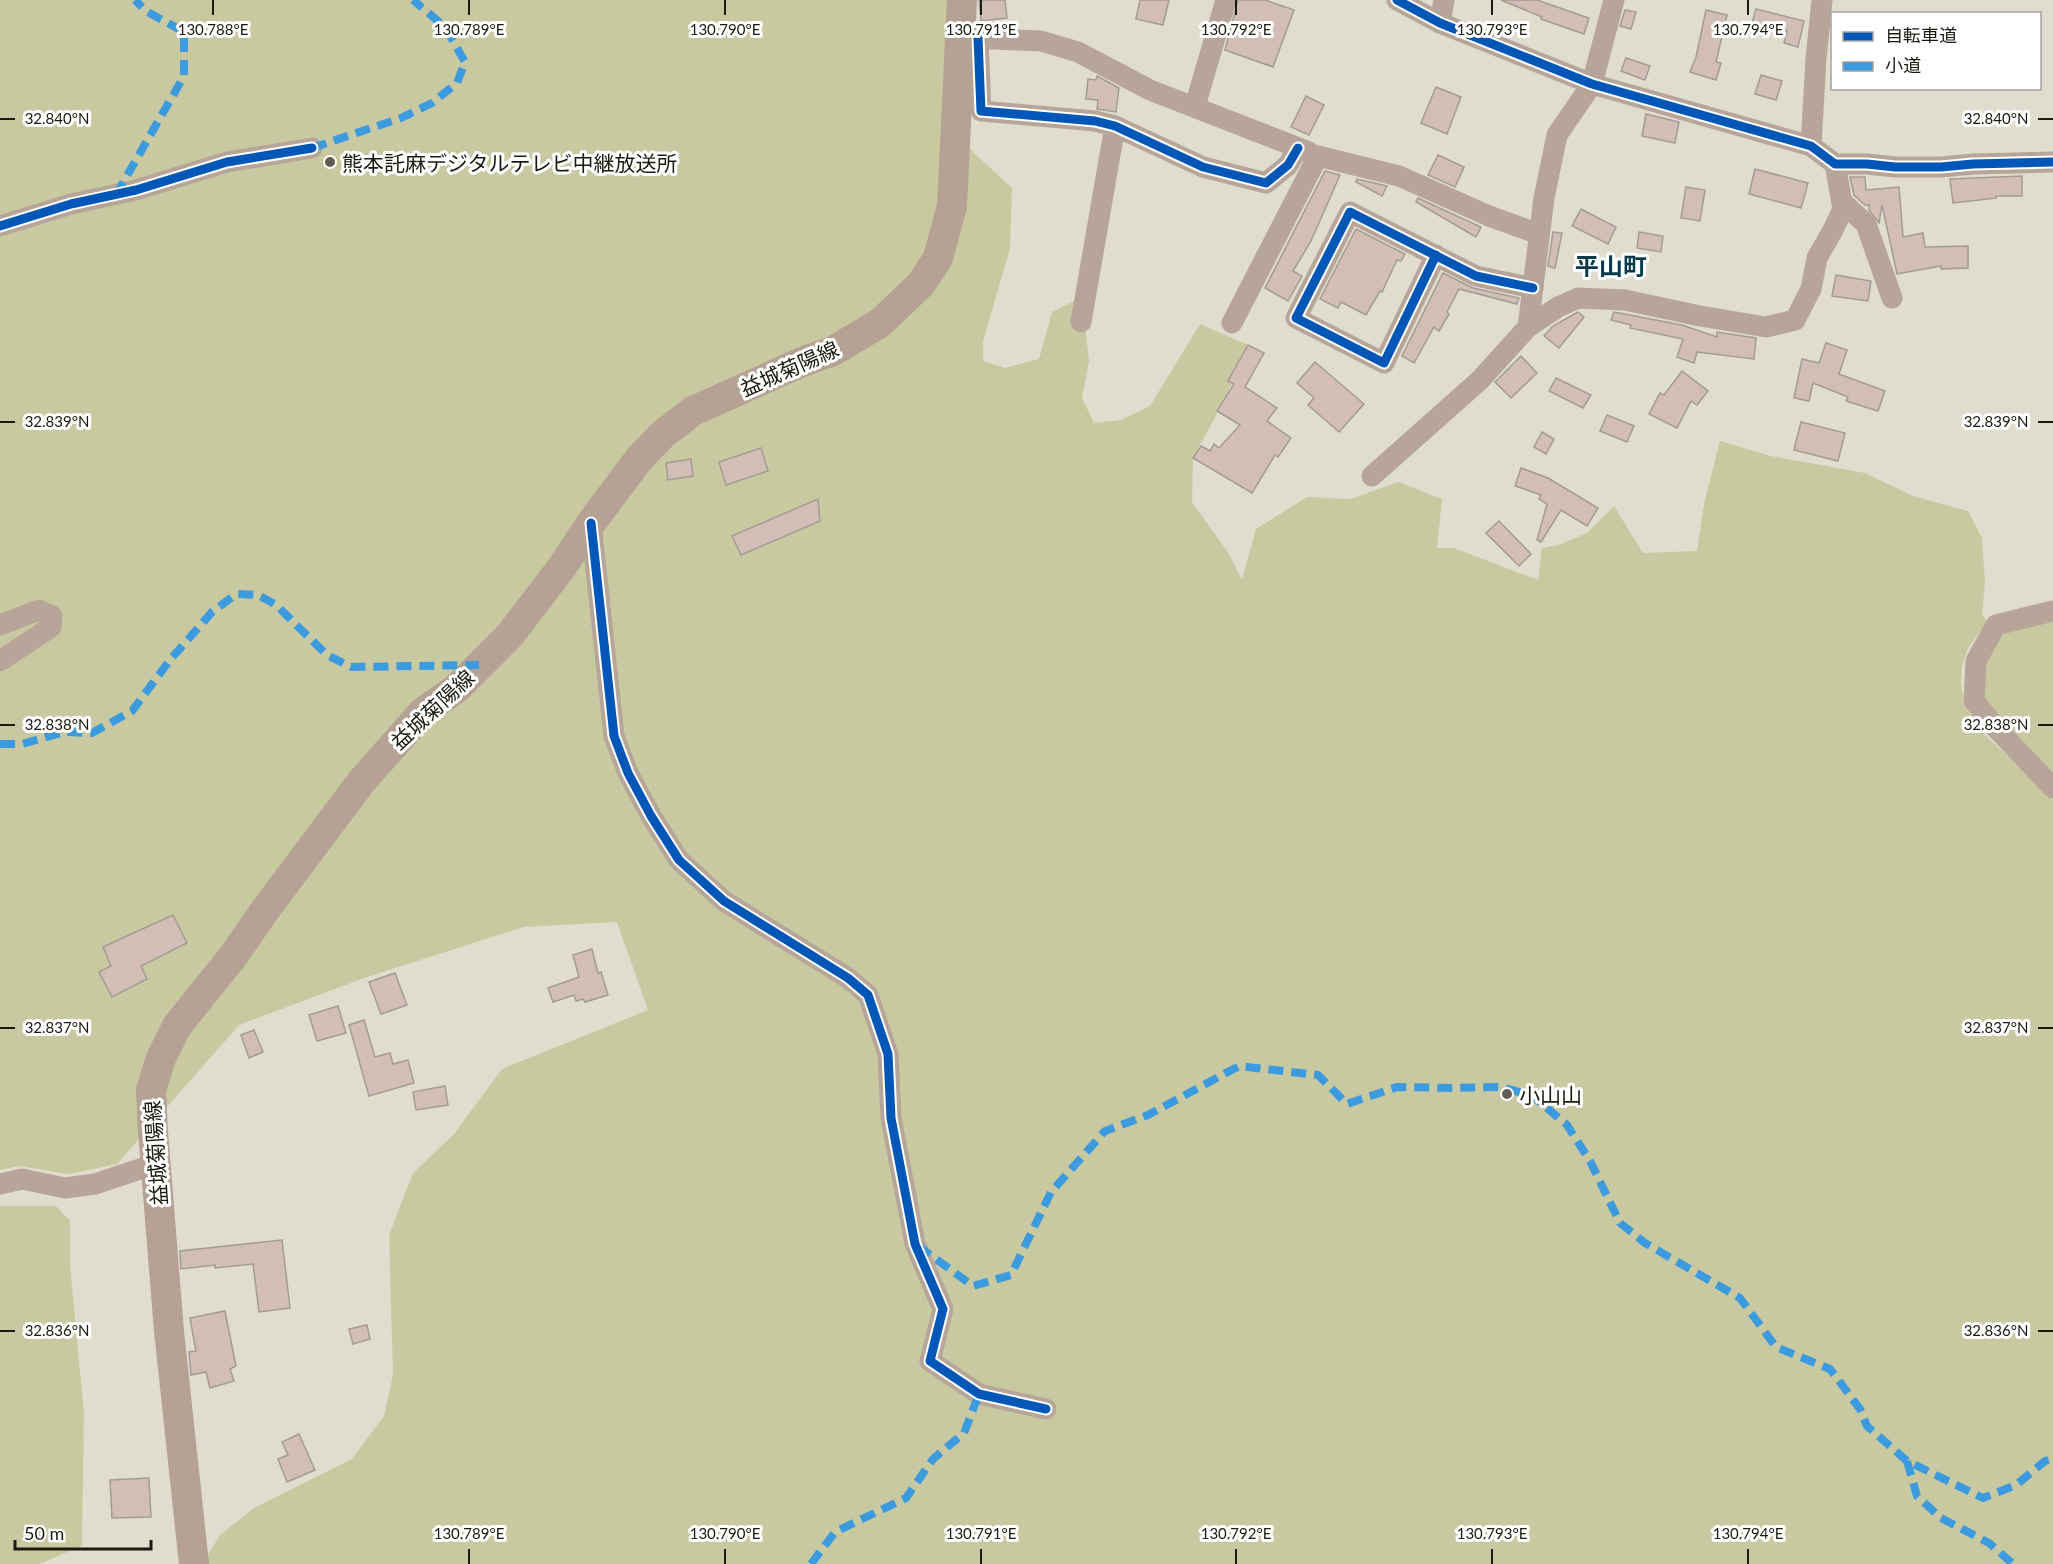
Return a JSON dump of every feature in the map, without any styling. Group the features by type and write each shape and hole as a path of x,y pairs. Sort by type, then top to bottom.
{"main road":[{"name":"益城菊陽線","path":"194,1564 171,1353 155,1164 152,1090 161,1058 177,1026 234,955 361,782 423,712 457,688 510,635 639,459 663,435 693,411 802,362 833,351 880,323 921,284 938,258 952,206 970,38 962,0"}],"street":[{"path":"1195,106 1226,0"},
{"path":"1397,0 1440,23 1592,84 1811,146 1835,164 1941,167 2053,162"},
{"path":"1440,23 1444,0"},
{"path":"1528,327 1544,198 1557,135 1592,84 1614,0"},
{"path":"1811,146 1822,0"},
{"path":"1298,148 1288,165 1266,183 1203,167 1115,126 1095,121 981,111 970,38 1041,41 1078,52 1150,90 1195,106 1318,156 1399,176 1489,216 1539,234"},
{"path":"1081,322 1115,126"},
{"path":"0,226 71,204 136,190 227,162 312,148"},
{"path":"1232,323 1318,156"},
{"path":"1372,476 1480,380 1528,327 1558,307 1578,298 1625,300 1766,327 1795,320 1811,289 1817,258 1843,209 1835,164"},
{"path":"1842,202 1866,224 1892,298"},
{"path":"1436,255 1384,363 1296,318 1350,212 1436,255 1476,276 1533,288"},
{"path":"591,523 614,736 628,773 651,816 680,860 724,901 848,978 868,995 888,1054 891,1118 915,1244 943,1309 930,1360 979,1394 1046,1409"},
{"path":"0,625 39,610 52,616 51,627 0,661"},
{"path":"2053,611 1996,625 1976,662 1974,701 1996,728 2053,788"},
{"path":"0,1184 22,1179 65,1188 95,1185 155,1164"}],"green space":[{"path":"0,0 962,0 957,137 1012,188 1010,249 983,341 983,361 1005,368 1039,359 1052,312 1082,297 1089,361 1082,398 1094,423 1121,420 1150,406 1200,324 1248,345 1226,397 1193,458 1192,502 1229,554 1242,580 1256,529 1307,497 1351,499 1398,482 1442,499 1437,548 1454,548 1538,580 1542,548 1559,545 1587,533 1614,506 1643,553 1697,551 1704,504 1720,441 1771,456 1865,473 1913,496 1968,511 1982,538 1985,582 1982,614 1987,622 1968,648 1962,666 1961,684 1965,707 1985,735 2053,800 2053,1564 205,1564 204,1561 220,1535 254,1508 352,1459 384,1416 393,1375 389,1235 413,1173 454,1134 502,1069 648,1010 617,922 523,927 367,977 239,1025 117,1164 69,1174 19,1166 0,1170"},
{"path":"2053,616 2053,776 2001,724 1982,694 1983,666 2002,635 2012,629"},
{"path":"0,1206 56,1206 70,1221 70,1265 84,1413 82,1546 39,1564 0,1564"}],"building":[{"path":"979,0 1005,0 1007,18 981,21"},
{"path":"1140,0 1169,0 1163,25 1136,19"},
{"path":"1238,0 1265,0 1294,10 1273,67 1225,50"},
{"path":"1501,0 1537,0 1589,18 1584,34 1541,19 1542,17"},
{"path":"1756,9 1804,21 1798,47 1784,43 1787,31 1752,23"},
{"path":"1625,10 1636,12 1631,29 1620,26"},
{"path":"1706,10 1727,15 1716,62 1721,63 1716,80 1690,72 1696,57"},
{"path":"1626,58 1650,66 1645,80 1621,71"},
{"path":"1761,75 1782,81 1776,100 1755,94"},
{"path":"1097,76 1119,88 1116,112 1097,109 1098,100 1086,99 1088,79 1096,80"},
{"path":"1436,87 1461,97 1447,134 1421,123"},
{"path":"1306,96 1324,105 1309,135 1291,127"},
{"path":"1646,114 1679,122 1675,143 1642,136"},
{"path":"1438,155 1464,167 1455,187 1428,175"},
{"path":"1755,169 1808,183 1801,208 1749,194"},
{"path":"1325,171 1340,175 1311,241 1293,271 1302,276 1288,301 1265,288"},
{"path":"2022,176 2022,196 1996,196 1996,198 1953,203 1950,179"},
{"path":"1850,177 1865,177 1866,190 1899,187 1903,237 1923,233 1925,247 1968,246 1968,268 1941,269 1941,266 1897,274 1882,205 1879,223 1869,210 1869,205 1865,205 1854,195"},
{"path":"1357,179 1387,186 1382,196 1356,182"},
{"path":"1686,187 1705,190 1700,221 1681,218"},
{"path":"1418,198 1481,227 1476,237 1416,202"},
{"path":"1581,209 1616,227 1608,244 1572,226"},
{"path":"1356,229 1405,254 1401,261 1397,260 1382,292 1380,291 1366,315 1341,302 1338,308 1320,299"},
{"path":"1553,232 1562,233 1555,268 1548,266"},
{"path":"1639,232 1663,236 1661,252 1637,248"},
{"path":"1443,273 1473,288 1519,298 1517,304 1459,289 1439,331 1434,327 1414,363 1402,356"},
{"path":"1836,275 1871,281 1868,301 1832,296"},
{"path":"1578,312 1584,317 1559,348 1544,336 1553,326"},
{"path":"1614,312 1682,325 1717,337 1717,332 1756,338 1754,359 1697,352 1694,363 1677,357 1683,339 1630,328 1631,325 1611,320"},
{"path":"1826,343 1847,350 1839,374 1885,391 1878,411 1846,401 1848,397 1813,383 1809,401 1794,398 1802,359 1819,363"},
{"path":"1248,345 1264,353 1245,387 1277,408 1267,421 1291,438 1278,457 1275,455 1252,493 1193,458 1201,446 1210,451 1214,444 1219,448 1240,425 1217,411 1234,384 1228,381"},
{"path":"1521,356 1537,373 1511,398 1495,382"},
{"path":"1315,362 1364,404 1339,432 1308,405 1314,398 1297,383"},
{"path":"1682,371 1708,391 1697,405 1691,401 1677,428 1649,414 1660,393 1664,395"},
{"path":"1556,378 1591,395 1583,408 1549,391"},
{"path":"1607,415 1634,426 1627,442 1600,431"},
{"path":"1801,422 1845,433 1838,461 1794,450"},
{"path":"1542,432 1554,439 1546,454 1534,447"},
{"path":"761,448 768,471 726,485 719,462"},
{"path":"691,459 693,476 668,480 666,463"},
{"path":"1521,468 1548,478 1598,508 1587,526 1561,510 1541,542 1537,540 1547,504 1539,499 1541,495 1515,486"},
{"path":"818,499 820,521 741,555 732,536"},
{"path":"1499,521 1531,554 1519,566 1486,533"},
{"path":"173,915 187,943 141,966 147,979 112,997 99,972 111,966 103,947"},
{"path":"592,949 598,973 601,972 608,995 585,1002 583,999 576,1001 574,995 553,1002 548,988 579,977 573,955"},
{"path":"395,973 407,1005 381,1014 369,982"},
{"path":"338,1006 346,1033 317,1041 309,1015"},
{"path":"364,1020 375,1057 390,1053 393,1064 408,1060 414,1083 369,1096 349,1025"},
{"path":"254,1030 263,1052 249,1058 241,1035"},
{"path":"445,1086 448,1105 416,1110 413,1092"},
{"path":"282,1240 290,1308 259,1312 253,1264 181,1269 180,1251"},
{"path":"225,1311 236,1366 230,1369 234,1381 210,1388 206,1372 191,1375 189,1352 196,1351 190,1318"},
{"path":"367,1325 370,1339 353,1344 349,1329"},
{"path":"299,1434 315,1470 287,1482 278,1459 288,1455 282,1442"},
{"path":"149,1478 151,1517 112,1518 110,1480"}],"marked path":[{"path":"116,195 184,76 184,32 146,11 135,0"},
{"path":"312,148 401,118 432,103 457,83 465,62 445,27 413,0"},
{"path":"0,744 22,744 64,732 92,733 132,711 170,660 212,612 236,594 258,595 276,605 327,655 351,667 479,665"},
{"path":"918,1246 973,1286 1011,1275 1051,1192 1105,1131 1148,1115 1239,1066 1318,1075 1347,1104 1397,1087 1503,1087 1534,1097 1567,1125 1590,1161 1620,1223 1645,1243 1740,1298 1776,1347 1830,1369 1860,1409 1867,1426 1907,1461 1983,1498 2016,1485 2045,1461 2053,1458"},
{"path":"811,1564 835,1532 906,1498 933,1459 964,1433 979,1394"},
{"path":"1907,1461 1917,1496 1941,1518 1989,1543 2013,1564"}],"cycle path":[{"path":"1397,0 1440,23 1592,84 1811,146 1835,164 1941,167 2053,162"},
{"path":"978,38 981,111 1095,121 1115,126 1203,167 1266,183 1288,165 1298,148"},
{"path":"0,226 71,204 136,190 227,162 312,148"},
{"path":"1436,255 1384,363 1296,318 1350,212 1476,276 1533,288"},
{"path":"591,523 614,736 628,773 651,816 679,860 724,901 848,978 868,995 888,1054 891,1118 915,1244 943,1309 930,1361 979,1394 1046,1409"}],"place":[{"name":"熊本託麻デジタルテレビ中継放送所","path":"330,162"},
{"name":"小山山","path":"1507,1094"}],"district":[{"name":"平山町","path":"1611,265"}]}
